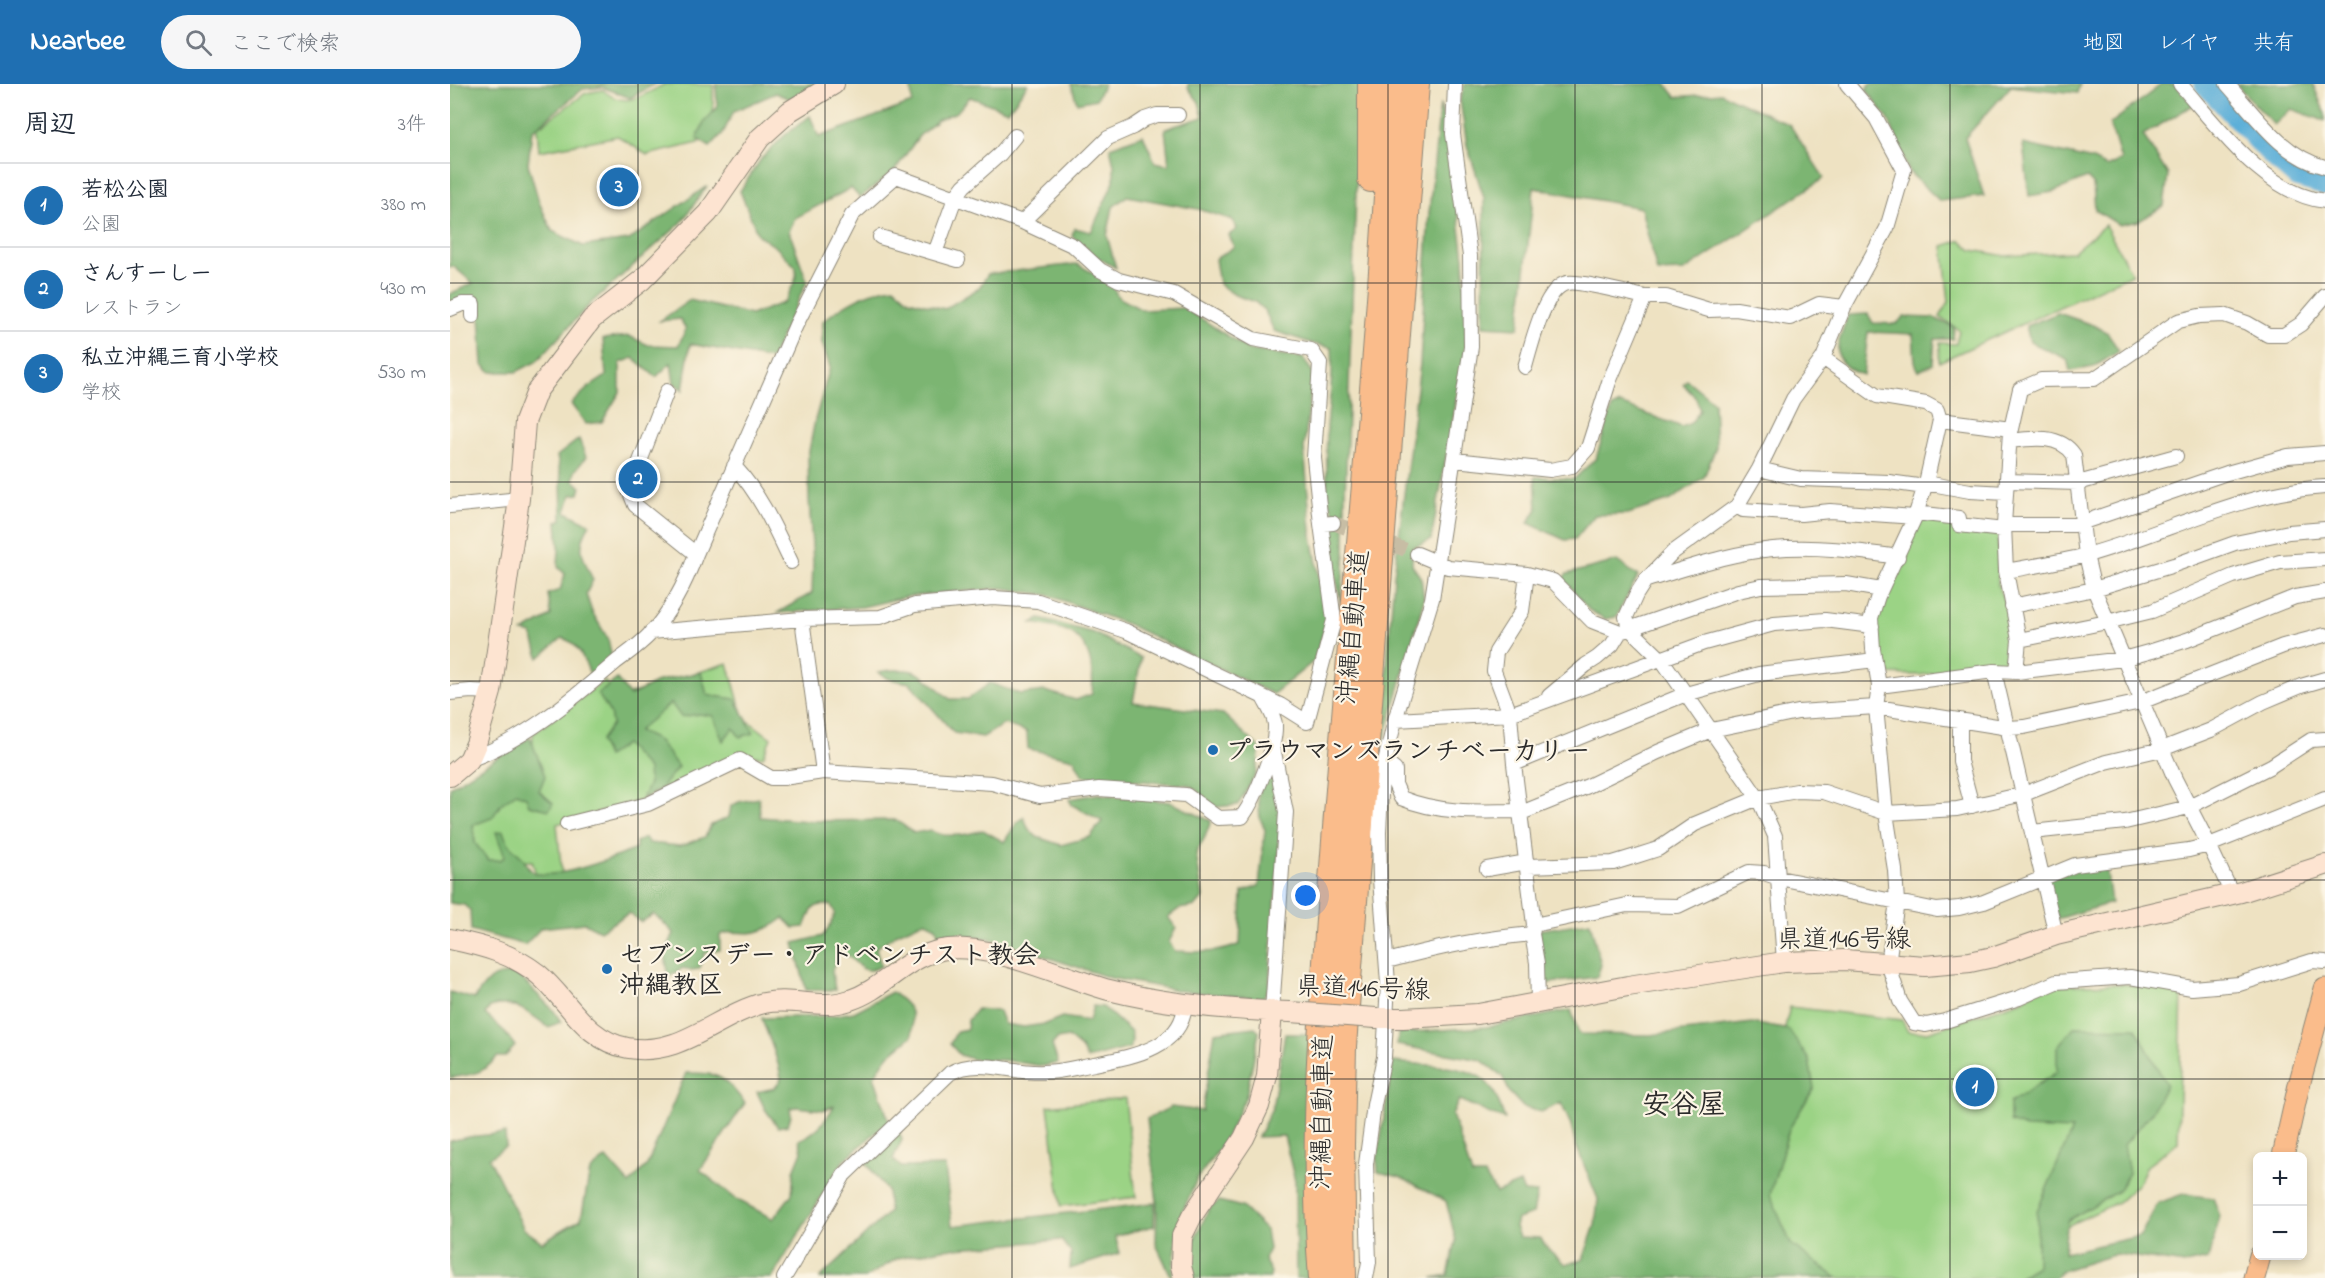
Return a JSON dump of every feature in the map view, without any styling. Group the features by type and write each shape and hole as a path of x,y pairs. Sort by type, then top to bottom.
{"highway":[{"path":"1371,84 1371,257 1380,285"},
{"name":"沖縄自動車道","path":"1322,1278 1318,1153 1326,961 1380,285 1393,84"},
{"name":"沖縄自動車道","path":"1343,1278 1341,1145 1343,1046 1416,84"},
{"path":"1413,140 1423,120 1427,84"}],"main road":[{"path":"450,776 469,760 477,744 491,692 519,499 525,422 537,391 592,319 642,280 708,213 760,138 774,124 805,101 834,84"},
{"name":"県道146号線","path":"450,939 497,950 518,960 539,975 592,1032 610,1043 643,1050 678,1043 763,1004 781,1001 832,1004 848,1001 863,995 910,962 943,950 960,948 1002,956 1109,990 1185,1004 1381,1018 1478,1014 1784,962 1812,960 1925,966 1970,962 1993,957 2056,935 2232,894 2325,865"},
{"path":"2284,1152 2325,989"},
{"path":"1184,1278 1181,1266 1182,1236 1192,1216 1244,1138 1259,1106 1268,1076 1281,1012"},
{"path":"2299,1085 2325,1037"},
{"path":"2254,1278 2259,1260"}],"street":[{"path":"1366,1278 1369,1262 1366,1164 1374,1105 1384,1057 1381,1018 1388,962 1380,879 1379,832 1382,774 1395,720 1432,599 1455,460 1470,347 1472,311 1470,256 1453,134 1455,84"},
{"path":"1625,630 1626,617 1645,581 1672,553 1737,506 1759,469 1793,399 1823,358 1844,307 1887,228 1904,170 1876,118 1847,84"},
{"path":"2180,84 2259,170 2286,189 2311,199 2325,201"},
{"path":"2227,84 2289,151 2313,164 2325,167"},
{"path":"1022,222 1108,138 1133,127 1144,118 1157,115 1178,115"},
{"path":"935,253 955,198 964,186 1000,154 1015,136"},
{"path":"469,760 493,752 518,737 597,679 651,633 686,582 696,554 796,325 852,215 896,176 1022,222 1074,246 1100,270 1119,280 1174,294 1253,339 1311,350 1320,363 1314,458 1327,523 1334,620 1308,723 1280,705 1126,631 1038,601 993,597 915,605 880,617 802,619 651,633"},
{"path":"880,237 958,260"},
{"path":"1525,367 1537,326 1555,289 1568,282 1645,297 1666,297 1709,310 1736,309 1790,318 1819,304 1844,307"},
{"path":"2016,672 2019,639 2006,571 2004,528 2010,435 2020,389 2041,380 2094,379 2178,321 2199,316 2224,315 2247,323 2268,335 2284,335 2301,324 2325,296"},
{"path":"1455,460 1550,470 1572,466 1588,448 1609,382 1645,297"},
{"path":"450,309 462,304 473,304 473,316"},
{"path":"1823,358 1876,396 1926,404 1937,410 1940,420 1925,485 1915,515 1898,557 1881,590 1871,618 1879,686 1876,708 1897,902 1888,963 1900,1000 1914,1023 1926,1025 2019,998 2056,982 2130,977 2192,988 2239,984 2312,962 2325,962"},
{"path":"667,391 629,490 635,506 696,554"},
{"path":"1940,420 2010,435 2053,440 2069,447 2074,454 2081,523 2094,590 2162,749 2232,894"},
{"path":"1737,506 1743,510 1801,514 1830,511 1959,518 1959,525 2004,528 2075,525 2227,473 2288,456 2325,453"},
{"path":"1759,469 1801,479 1889,482 1970,491 2078,483 2176,456"},
{"path":"734,466 748,481 761,501 791,562"},
{"path":"2006,571 2086,555 2253,499 2299,488 2325,486"},
{"path":"450,506 519,499"},
{"path":"2012,606 2094,590 2235,543 2289,532 2325,529"},
{"path":"1645,581 1725,558 1771,549 1809,547 1898,557"},
{"path":"1418,554 1436,564 1448,567 1527,574 1552,581 1592,621 1625,630 1662,660 1758,798 1775,836 1784,962"},
{"path":"2019,639 2152,611 2233,576 2280,562 2325,559"},
{"path":"1527,574 1522,611 1496,652 1494,670 1510,714 1537,963 1538,1002"},
{"path":"1539,703 1598,658 1625,630 1738,591 1761,586 1846,584 1881,590"},
{"path":"1879,686 2123,658 2187,640 2295,597 2325,592"},
{"path":"802,619 823,771"},
{"path":"1395,720 1510,714 1704,643 1774,624 1826,620 1872,626"},
{"path":"1385,762 1395,770 1395,784 1401,798 1420,806 1467,812 1514,811 1521,813 1588,786 1658,752 1711,730 1798,712 1876,708 2008,728 2046,723 2142,702 2283,646 2325,635"},
{"path":"1514,765 1686,694 1759,674 1875,660"},
{"path":"1994,671 2056,935"},
{"path":"1487,869 1527,864 1613,863 1658,849 1695,824 1758,798 1797,791 1824,792 1886,813 1972,806 2024,794 2106,762 2162,749 2211,730 2263,702 2325,679"},
{"path":"450,693 491,692"},
{"path":"567,824 648,804 740,760 771,778 823,771 992,783 1040,796 1099,789 1186,795 1218,818 1242,817 1249,807 1273,747 1276,723 1264,699"},
{"path":"1960,720 1960,761 1972,806"},
{"path":"2032,832 2125,822 2189,807 2271,766 2311,740 2325,739"},
{"path":"1273,747 1286,812 1281,1012"},
{"path":"1388,962 1436,947 1533,929 1627,906 1678,906 1749,872 1764,873 1937,910 1959,908 1984,902 2075,865 2189,850 2209,845 2325,799"},
{"path":"784,1278 844,1174 950,1073 961,1067 977,1066 1045,1072 1134,1056 1156,1046 1172,1035 1185,1016 1185,1004"}],"green space":[{"path":"450,84 655,84 630,98 602,87 583,89 532,131 528,164 539,202 552,231 583,246 629,240 707,186 681,223 590,304 536,362 516,372 491,372 483,365 479,299 465,300 450,305 450,294 473,283 454,267 450,267"},
{"path":"665,84 713,85 713,113 698,143 647,155 618,136 539,151 537,128 586,93 603,90 611,96 626,100 642,96"},
{"path":"716,84 818,84 790,99 776,93 734,111 723,133 710,147 697,139 704,122 717,108"},
{"path":"911,84 1028,84 1008,111 970,97 957,112 938,120 919,136 895,170 860,198 851,188 795,218 789,231 807,281 771,359 690,344 683,390 674,383 671,363 656,377 633,358 620,363 620,392 602,422 586,424 571,404 588,388 606,376 603,339 629,336 648,345 678,346 686,329 680,319 660,321 690,300 751,315 785,302 796,278 796,267 777,248 758,235 740,191 761,159 784,136 810,116 819,137 912,103"},
{"path":"1071,84 1104,84 1096,99 1077,103"},
{"path":"1188,84 1360,84 1345,495 1345,556 1341,602 1328,540 1336,519 1327,489 1327,435 1332,348 1274,331 1265,311 1255,302 1235,295 1219,284 1215,259 1234,247 1229,235 1237,229 1233,220 1198,209 1127,196 1113,207 1107,236 1116,268 1097,257 1072,236 1074,228 1091,232 1114,181 1114,165 1110,147 1143,135 1155,162 1169,165 1165,129 1203,117 1199,102 1188,88"},
{"path":"1465,84 1666,84 1676,97 1721,93 1790,125 1824,178 1684,271 1657,272 1641,208 1534,188 1519,328 1483,326 1484,198 1467,145 1460,100"},
{"path":"1871,84 2080,84 2077,93 2011,86 1965,138 1984,196 1940,201 1909,172 1889,120 1866,89"},
{"path":"2162,84 2175,84 2193,105 2143,135 2168,175 2164,206 2139,221 2119,225 2095,210 2093,184 2087,178 2053,192 2029,196 2023,144 2093,160 2106,167 2121,160 2110,124"},
{"path":"2236,84 2313,84 2325,114 2325,121 2291,109 2274,125"},
{"path":"1440,104 1448,136 1464,258 1466,347 1431,540 1413,547 1412,565 1421,578 1424,599 1380,756 1394,576 1420,364 1429,213"},
{"path":"2105,225 2132,274 1939,362 1940,343 1956,344 1959,330 1940,317 1949,302 1943,246 1961,240 1972,250 2005,256 2073,252"},
{"path":"1077,264 1111,283 1118,297 1142,310 1185,308 1249,350 1303,358 1313,373 1304,447 1311,530 1327,621 1314,661 1273,694 1127,624 1048,595 1003,588 910,596 862,607 777,613 812,593 813,562 808,456 815,420 830,367 822,343 823,321 856,299 874,291 894,287 909,300 945,309 979,288 988,274"},
{"path":"2058,313 2093,325 2108,333 2119,351 2094,367 2070,371 2067,359 2030,342 2026,326"},
{"path":"1868,314 1873,323 1896,324 1904,317 1934,318 1954,327 1953,339 1935,339 1933,364 1918,371 1913,334 1868,332 1863,375 1844,364 1839,358 1838,351 1848,315"},
{"path":"1687,380 1714,402 1716,447 1704,477 1671,500 1628,514 1595,515 1575,539 1565,540 1528,523 1537,509 1535,477 1574,479 1596,458 1612,408 1620,404 1682,427 1691,423 1700,410 1696,398 1683,384"},
{"path":"579,439 586,457 575,471 573,480 581,487 579,494 571,495 566,512 590,524 585,532 582,546 584,559 593,580 586,594 592,612 608,639 612,658 591,676 581,653 568,640 562,638 539,658 532,634 523,632 551,616 548,594 560,590 565,574 558,567 557,522 562,519 561,479 557,456"},
{"path":"1920,519 1951,523 1957,531 1998,535 1998,585 2014,629 2012,664 1919,675 1881,674 1875,620 1880,599"},
{"path":"1617,561 1638,576 1616,617 1605,619 1589,610 1563,578 1567,574"},
{"path":"1040,619 1094,633 1141,658 1133,702 1223,714 1260,748 1256,774 1238,805 1216,807 1190,785 1083,776 1074,759 1028,749 1027,732 1004,724 983,737 954,733 910,683 889,679 878,672 911,671 925,678 950,699 968,699 990,683 1020,694 1045,691 1076,700 1092,694 1092,669 1084,646 1069,632 1032,623"},
{"path":"728,663 743,717 771,738 763,757 741,754 639,801 557,824 562,875 537,878 532,861 478,864 471,813 532,786 533,734 604,681 620,697"},
{"path":"701,672 707,695 735,699 754,733 740,737 733,728 723,741 713,716 699,714 681,717 671,703 638,731 659,741 678,767 660,789 642,799 649,783 648,769 625,744 607,757 600,741 612,724 610,713 598,694 617,679 630,696 659,681"},
{"path":"530,737 545,776 539,791 553,803 549,810 529,805 526,797 516,793 501,804 492,818 473,825 475,843 488,860 500,860 505,857 496,832 503,831 508,842 530,869 542,874 568,871 614,857 636,849 636,842 645,838 649,843 680,846 705,837 711,825 729,817 731,806 759,798 760,817 808,821 896,820 914,833 930,830 935,833 956,835 983,830 1004,842 1016,824 1024,817 1028,828 1037,837 1061,845 1090,837 1102,821 1072,805 1069,799 1098,794 1170,802 1211,821 1196,853 1203,898 1196,906 1179,909 1168,917 1176,928 1169,942 1175,951 1216,951 1240,944 1242,892 1259,886 1265,830 1260,818 1258,796 1267,772 1274,774 1282,812 1269,987 1263,998 1182,991 1111,978 988,938 961,936 939,938 936,927 924,921 898,933 876,948 881,966 867,970 845,954 838,953 832,971 835,990 806,990 794,943 823,936 835,913 831,905 819,905 813,909 805,927 794,928 784,918 759,931 724,933 720,935 720,950 705,953 699,969 683,968 668,977 665,953 674,933 654,914 641,922 629,913 600,931 585,923 541,928 525,945 471,930 470,910 464,905 450,903 450,787"},
{"path":"2106,864 2111,903 2057,919 2046,879 2076,868"},
{"path":"1590,922 1601,965 1597,977 1543,984 1539,930"},
{"path":"516,973 554,1011 561,1022 548,1027 528,1012 514,1006 490,1007 485,1014 503,1030 515,1046 505,1057 497,1057 482,1070 450,1078 450,992 474,999 491,979"},
{"path":"2122,984 2182,991 2178,1142 2147,1166 2138,1184 2118,1202 2056,1231 2033,1278 1762,1278 1726,1271 1790,1007 1902,1020 1908,1032 1928,1032 2023,1000 2042,986"},
{"path":"892,992 908,1006 912,1015 913,1027 912,1036 888,1056 874,1076 889,1121 843,1161 772,1278 450,1278 450,1141 505,1133 506,1146 489,1158 524,1229 542,1242 581,1219 590,1171 606,1158 629,1184 647,1165 686,1073 714,1075 720,1078 745,1103 700,1170 736,1199 773,1219 792,1194 794,1171 802,1151 799,1140 820,1126 834,1106 823,1110 790,1108 791,1115 788,1125 778,1127 765,1109 757,1092 775,1088 781,1079 776,1056 762,1018 831,1016 854,1012"},
{"path":"1093,1006 1103,1007 1131,1032 1130,1048 1087,1059 1081,1048 1068,1037 1057,1039 1052,1045 1058,1063 1043,1066 1004,1060 972,1059 960,1055 950,1044 957,1031 967,1029 968,1020 977,1009 999,1011 1004,1024 1024,1027 1045,1024 1062,1017 1089,1021"},
{"path":"1571,1010 1579,1034 1650,1035 1752,1023 1789,1030 1809,1060 1814,1088 1789,1129 1770,1195 1791,1244 1837,1278 1432,1278 1448,1275 1456,1241 1446,1201 1400,1177 1378,1172 1377,1160 1393,1062 1442,1066 1467,1071 1477,1075 1492,1089 1505,1119 1459,1100 1452,1115 1472,1175 1485,1175 1496,1193 1520,1183 1524,1192 1537,1193 1533,1214 1517,1219 1515,1227 1519,1237 1540,1238 1549,1250 1565,1264 1583,1260 1595,1225 1598,1199 1561,1103 1541,1112 1523,1107 1510,1093 1502,1076 1481,1060 1396,1045 1399,1033 1486,1027"},
{"path":"1255,1027 1259,1032 1246,1096 1224,1142 1197,1179 1180,1217 1172,1278 1156,1244 1157,1202 1147,1119 1171,1107 1202,1111 1215,1032"},
{"path":"2074,1027 2136,1028 2166,1084 2152,1112 2124,1145 2129,1173 2118,1191 2067,1221 2064,1253 2140,1236 2158,1203 2183,1194 2213,1198 2220,1216 2208,1259 2185,1264 2116,1254 2061,1271 2055,1278 2017,1278 2037,1266 2037,1211 2072,1130 2026,1128 2010,1122 2010,1103 2057,1072 2057,1047"},
{"path":"1285,1034 1311,1034 1310,1278 1296,1278 1295,1181 1284,1136 1258,1137 1272,1108"},
{"path":"1125,1098 1136,1197 1061,1206 1048,1106"},
{"path":"899,1130 902,1140 893,1159 901,1167 945,1166 952,1226 1155,1203 1154,1226 1115,1236 1120,1253 1070,1269 1071,1252 1061,1240 942,1249 898,1258 865,1278 820,1278 889,1212 887,1191 865,1161"},
{"path":"1219,1201 1242,1207 1266,1230 1269,1249 1264,1259 1271,1272 1270,1278 1194,1278 1189,1251 1209,1209"}],"waterway":[{"path":"2205,84 2271,154 2297,177 2325,185"}],"tunnel":[{"path":"1333,523 1417,554"}],"place":[{"name":"私立沖縄三育小学校","path":"619,187"},
{"name":"さんすーしー","path":"638,479"},
{"name":"プラウマンズランチベーカリー","path":"1213,750"},
{"name":"セブンスデー・アドベンチスト教会 沖縄教区","path":"607,969"},
{"name":"若松公園","path":"1975,1087"}],"district":[{"name":"安谷屋","path":"1684,1103"}]}
